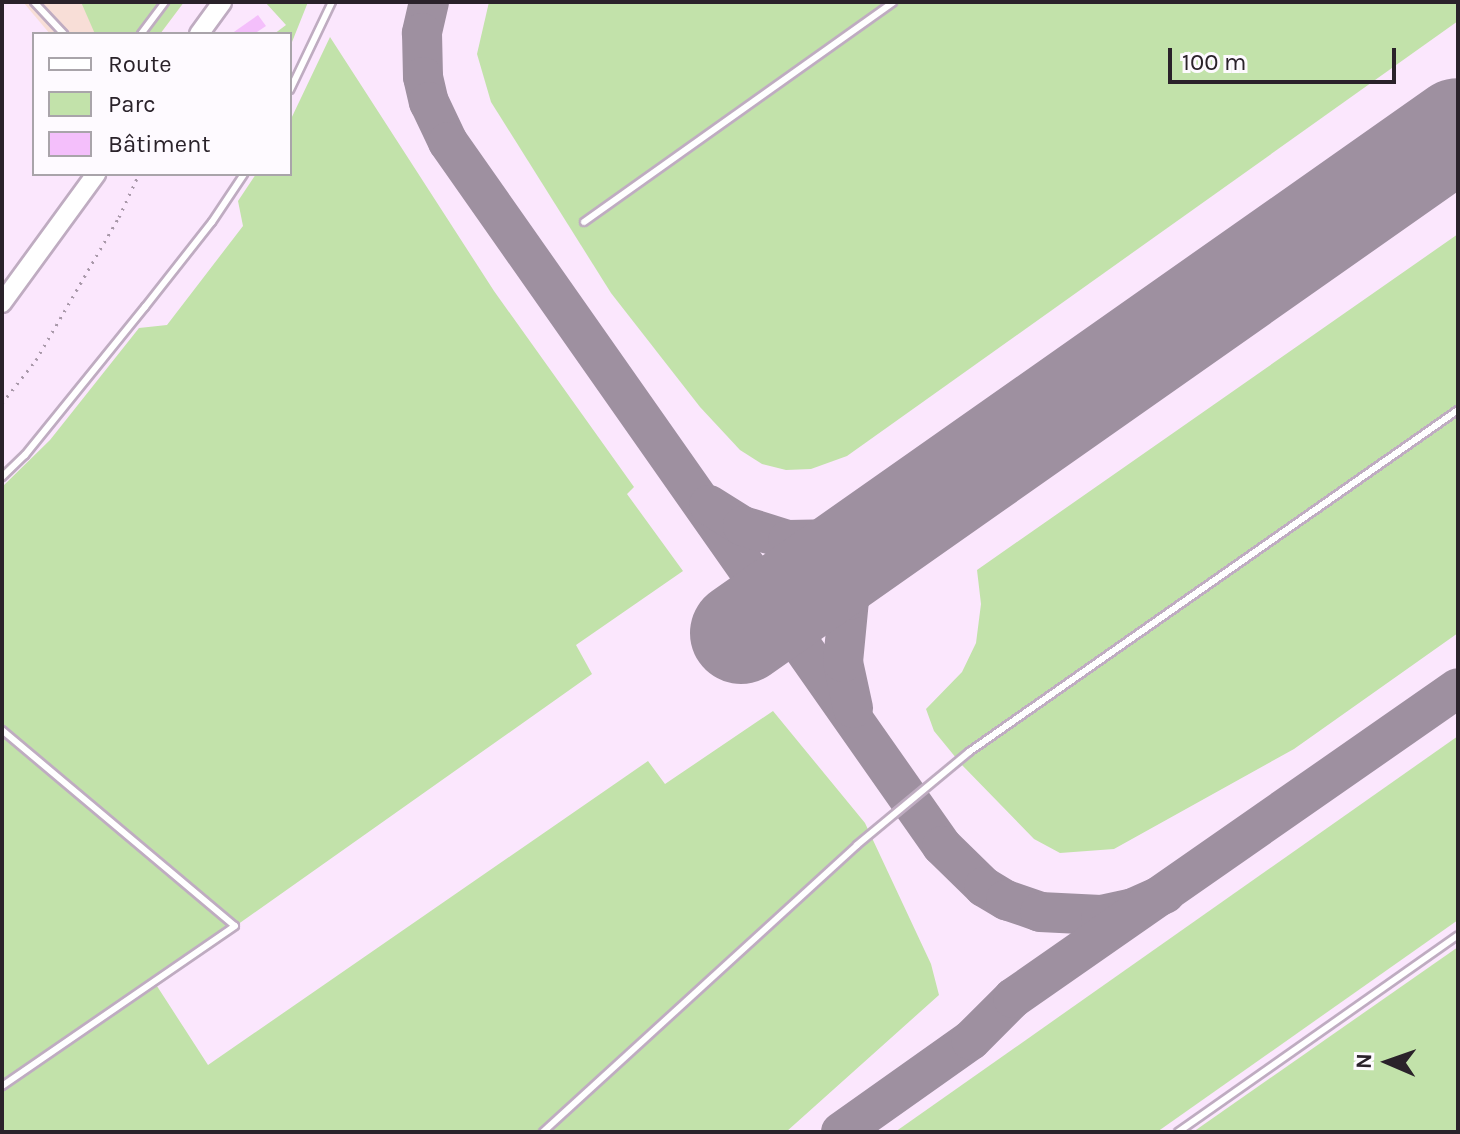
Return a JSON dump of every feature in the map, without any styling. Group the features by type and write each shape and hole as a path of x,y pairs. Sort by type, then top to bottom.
{"main road":[{"path":"200,32 222,2"},
{"path":"2,303 95,176"}],"lane":[{"path":"34,2 62,32"},
{"path":"142,32 165,2"},
{"path":"292,86 332,2"},
{"path":"584,222 893,2"},
{"path":"2,477 25,455 145,307 243,176"},
{"path":"543,1132 857,845 969,752 1458,410"},
{"path":"2,730 235,926 2,1086"},
{"path":"1178,1132 1458,935"}],"path":[{"path":"2,403 36,360 119,217 138,176"}],"shaded area":[{"path":"23,2 184,2 162,32 48,32"}],"green space":[{"path":"81,2 184,2 162,32 94,32"},
{"path":"265,2 308,2 292,42 292,32 277,32 286,25"},
{"path":"489,2 1458,2 1458,21 847,456 811,469 786,470 762,464 740,450 700,407 611,293 491,102 477,54"},
{"path":"330,37 494,291 634,487 627,494 683,571 576,645 592,674 155,983 208,1065 648,761 665,784 773,711 865,823 931,964 939,995 786,1132 2,1132 2,487 50,440 139,328 167,325 243,226 238,201 255,176 292,176 292,117"},
{"path":"1458,234 1458,633 1294,749 1114,849 1060,853 1034,839 961,764 934,731 926,709 962,672 976,643 981,604 977,570"},
{"path":"1458,736 1458,920 1157,1132 895,1132"},
{"path":"1458,947 1458,1132 1193,1132"}],"building":[{"path":"258,15 266,26 257,32 234,32"}],"taxiway":[{"path":"429,2 422,33 423,77 429,102 448,142 942,846 984,887 1006,900 1040,912 1101,915 1133,908 1165,894"},
{"path":"709,505 743,526 788,540 840,539 898,522"},
{"path":"853,708 843,662 849,600 865,563 899,522"},
{"path":"841,1132 971,1040 1013,998 1458,688"}],"runway":[{"path":"741,633 1458,129"}]}
